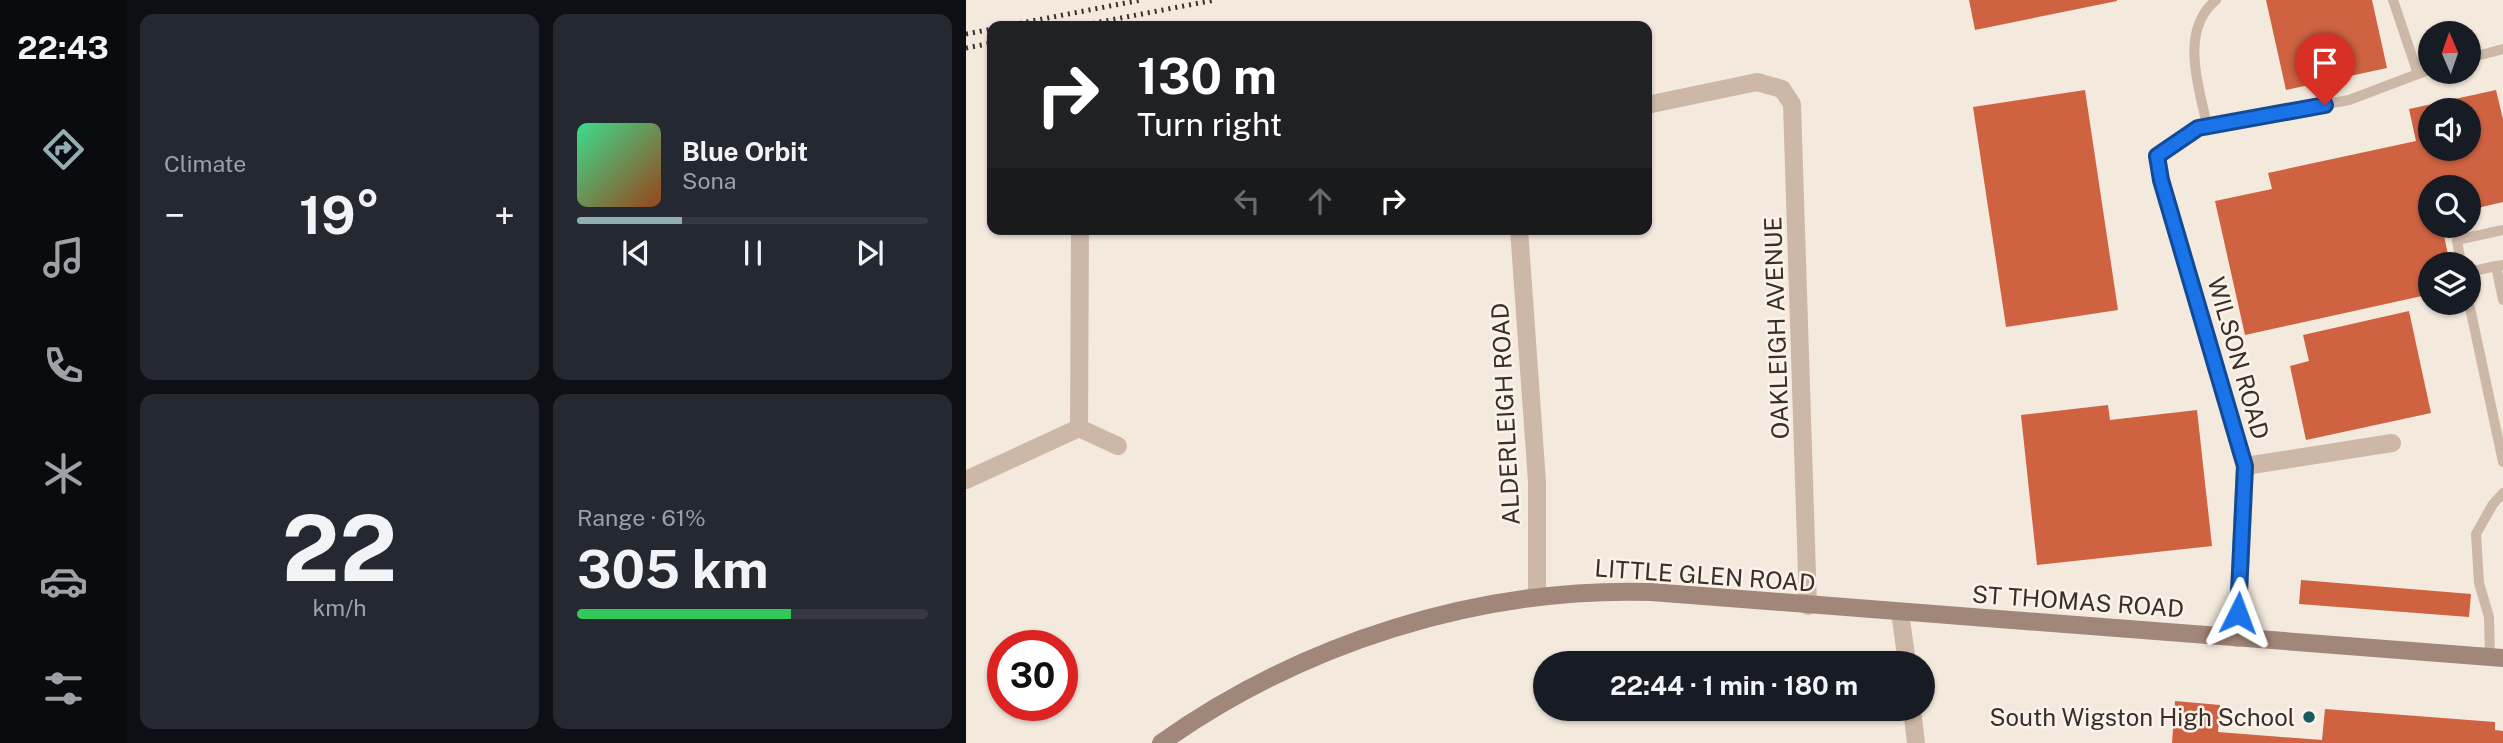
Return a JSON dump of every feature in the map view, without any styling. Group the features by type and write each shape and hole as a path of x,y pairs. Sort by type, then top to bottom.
{"main road":[{"name":"LITTLE GLEN ROAD","path":"1161,743 1223,704 1322,655 1429,618 1538,596 1588,592 1651,592 1900,612"},
{"name":"ST THOMAS ROAD","path":"1900,612 2497,657"}],"street":[{"name":"OAKLEIGH AVENUE","path":"1652,105 1765,82 1782,89 1792,104 1795,114 1808,606"},
{"name":"WILSON ROAD","path":"2161,180 2245,466 2236,638"},
{"path":"1079,428 1080,235"},
{"name":"ALDERLEIGH ROAD","path":"1519,235 1536,482 1538,596"},
{"path":"966,480 1079,428 1118,446"},
{"path":"2245,466 2392,443"},
{"path":"1900,612 1905,651"},
{"path":"1913,721 1916,743"}],"lane":[{"path":"2207,126 2194,33 2203,11 2216,0"},
{"path":"2161,180 2157,156 2198,128 2349,100 2418,74 2393,0"},
{"path":"2482,55 2503,49"},
{"path":"2459,252 2457,240 2503,230"},
{"path":"2481,269 2500,265 2503,300"},
{"path":"2472,315 2503,462"},
{"path":"2497,657 2479,583 2476,534 2493,504 2503,493"}],"building":[{"path":"1969,0 2117,0 2117,1 1975,30"},
{"path":"2266,0 2372,0 2387,68 2286,90"},
{"path":"2085,90 2118,310 2006,327 1973,107"},
{"path":"2496,90 2503,119 2503,202 2481,207 2481,175 2418,175 2418,238 2445,238 2447,252 2418,252 2418,297 2245,335 2215,201 2272,189 2268,173 2416,141 2409,109 2418,107 2418,161 2481,161 2481,98 2459,98"},
{"path":"2409,311 2431,413 2306,440 2290,366 2309,361 2303,335"},
{"path":"2108,405 2110,420 2197,410 2212,546 2037,565 2021,415"},
{"path":"2301,580 2471,594 2469,617 2299,604"},
{"path":"2175,701 2220,705 2218,732 2322,740 2325,709 2495,722 2495,730 2503,731 2503,743 2172,743"}],"railway":[{"path":"1032,21 1141,0"},
{"path":"1105,21 1215,0"},
{"path":"966,34 987,30"},
{"path":"966,48 987,44"}],"place":[{"name":"South Wigston High School","path":"2309,717"}],"route":[{"path":"2238,613 2245,466 2161,180 2157,156 2198,128 2325,105"}]}
